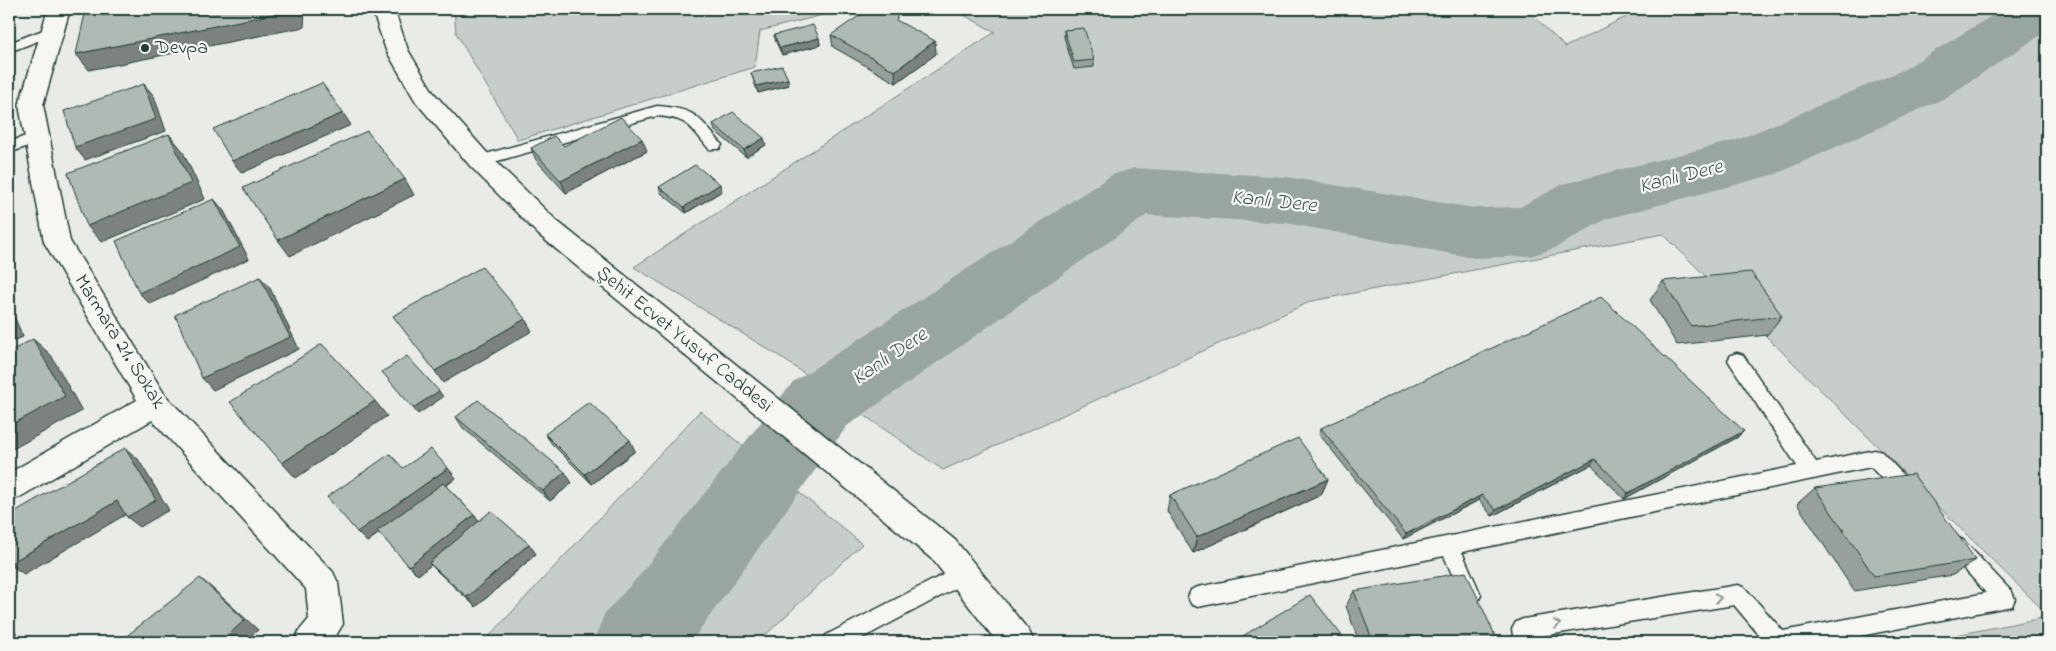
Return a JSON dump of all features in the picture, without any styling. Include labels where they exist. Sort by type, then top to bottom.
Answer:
[{"type":"street","name":"Şehit Ecvet Yusuf Caddesi","points":[[384,10],[397,50],[424,97],[480,161],[548,228],[954,562],[1017,642]]},
{"type":"street","name":"Marmara 21. Sokak","points":[[55,20],[20,108],[37,137],[57,242],[155,404],[322,583],[319,633]]},
{"type":"street","points":[[9,488],[155,404]]},
{"type":"lane","points":[[9,48],[55,20]]},
{"type":"lane","points":[[480,161],[657,111],[682,112],[696,123],[714,145]]},
{"type":"lane","points":[[9,148],[37,137]]},
{"type":"lane","points":[[1737,360],[1811,471]]},
{"type":"lane","points":[[1198,597],[1875,458],[1921,508]]},
{"type":"lane","points":[[1525,642],[1522,629],[1738,595],[1779,642],[2005,599],[1940,529]]},
{"type":"lane","points":[[1449,545],[1480,616]]},
{"type":"lane","points":[[834,642],[954,562]]},
{"type":"shaded area","points":[[454,9],[846,9],[760,31],[755,67],[518,140],[456,33]]},
{"type":"shaded area","points":[[953,9],[1526,9],[1565,47],[1642,9],[2047,9],[2047,614],[1663,234],[1312,301],[943,470],[779,356],[634,267],[995,32]]},
{"type":"shaded area","points":[[700,411],[862,544],[758,642],[484,642]]},
{"type":"shaded area","points":[[2047,617],[2047,642],[1921,642]]},
{"type":"building","points":[[86,9],[294,9],[294,10],[76,54]]},
{"type":"building","points":[[869,9],[886,9],[898,15],[896,20],[935,41],[895,71],[831,35]]},
{"type":"building","points":[[813,25],[819,38],[780,48],[774,35]]},
{"type":"building","points":[[1084,28],[1094,60],[1074,62],[1064,30]]},
{"type":"building","points":[[782,66],[788,79],[756,86],[751,73]]},
{"type":"building","points":[[322,83],[343,113],[232,161],[213,129]]},
{"type":"building","points":[[144,84],[156,119],[75,147],[64,111]]},
{"type":"building","points":[[733,112],[764,138],[744,150],[713,124]]},
{"type":"building","points":[[621,117],[642,139],[561,181],[531,148],[554,136],[564,146]]},
{"type":"building","points":[[367,131],[405,179],[278,240],[243,188]]},
{"type":"building","points":[[169,134],[191,183],[87,226],[68,173]]},
{"type":"building","points":[[695,165],[720,184],[684,207],[659,187]]},
{"type":"building","points":[[214,199],[240,247],[139,293],[116,241]]},
{"type":"building","points":[[482,267],[525,319],[435,371],[393,316]]},
{"type":"building","points":[[1751,272],[1782,316],[1691,326],[1663,281]]},
{"type":"building","points":[[260,277],[290,337],[202,378],[175,315]]},
{"type":"building","points":[[1601,297],[1744,431],[1628,493],[1595,459],[1496,510],[1482,495],[1406,534],[1321,428]]},
{"type":"building","points":[[33,339],[65,396],[9,426],[9,352]]},
{"type":"building","points":[[322,344],[375,401],[282,463],[230,402]]},
{"type":"building","points":[[407,356],[439,391],[413,408],[382,372]]},
{"type":"building","points":[[478,400],[565,472],[543,491],[456,417]]},
{"type":"building","points":[[589,402],[630,440],[585,474],[545,434]]},
{"type":"building","points":[[1298,438],[1328,479],[1197,537],[1170,495]]},
{"type":"building","points":[[125,448],[156,500],[127,517],[117,501],[9,564],[9,515]]},
{"type":"building","points":[[431,449],[448,468],[357,532],[327,497],[390,454],[403,468]]},
{"type":"building","points":[[1913,474],[1976,560],[1874,576],[1815,488]]},
{"type":"building","points":[[443,483],[474,515],[409,566],[377,531]]},
{"type":"building","points":[[491,511],[529,544],[467,597],[429,563]]},
{"type":"building","points":[[1466,572],[1498,642],[1373,642],[1354,591]]},
{"type":"building","points":[[200,578],[245,620],[220,642],[119,642]]},
{"type":"building","points":[[1310,595],[1347,642],[1233,642]]},
{"type":"waterway","name":"Kanlı Dere","points":[[636,642],[668,605],[820,404],[1135,191],[1286,200],[1474,233],[1531,231],[1586,201],[1754,158],[1924,84],[2042,9]]},
{"type":"place","name":"Devpa","points":[[145,48]]}]
